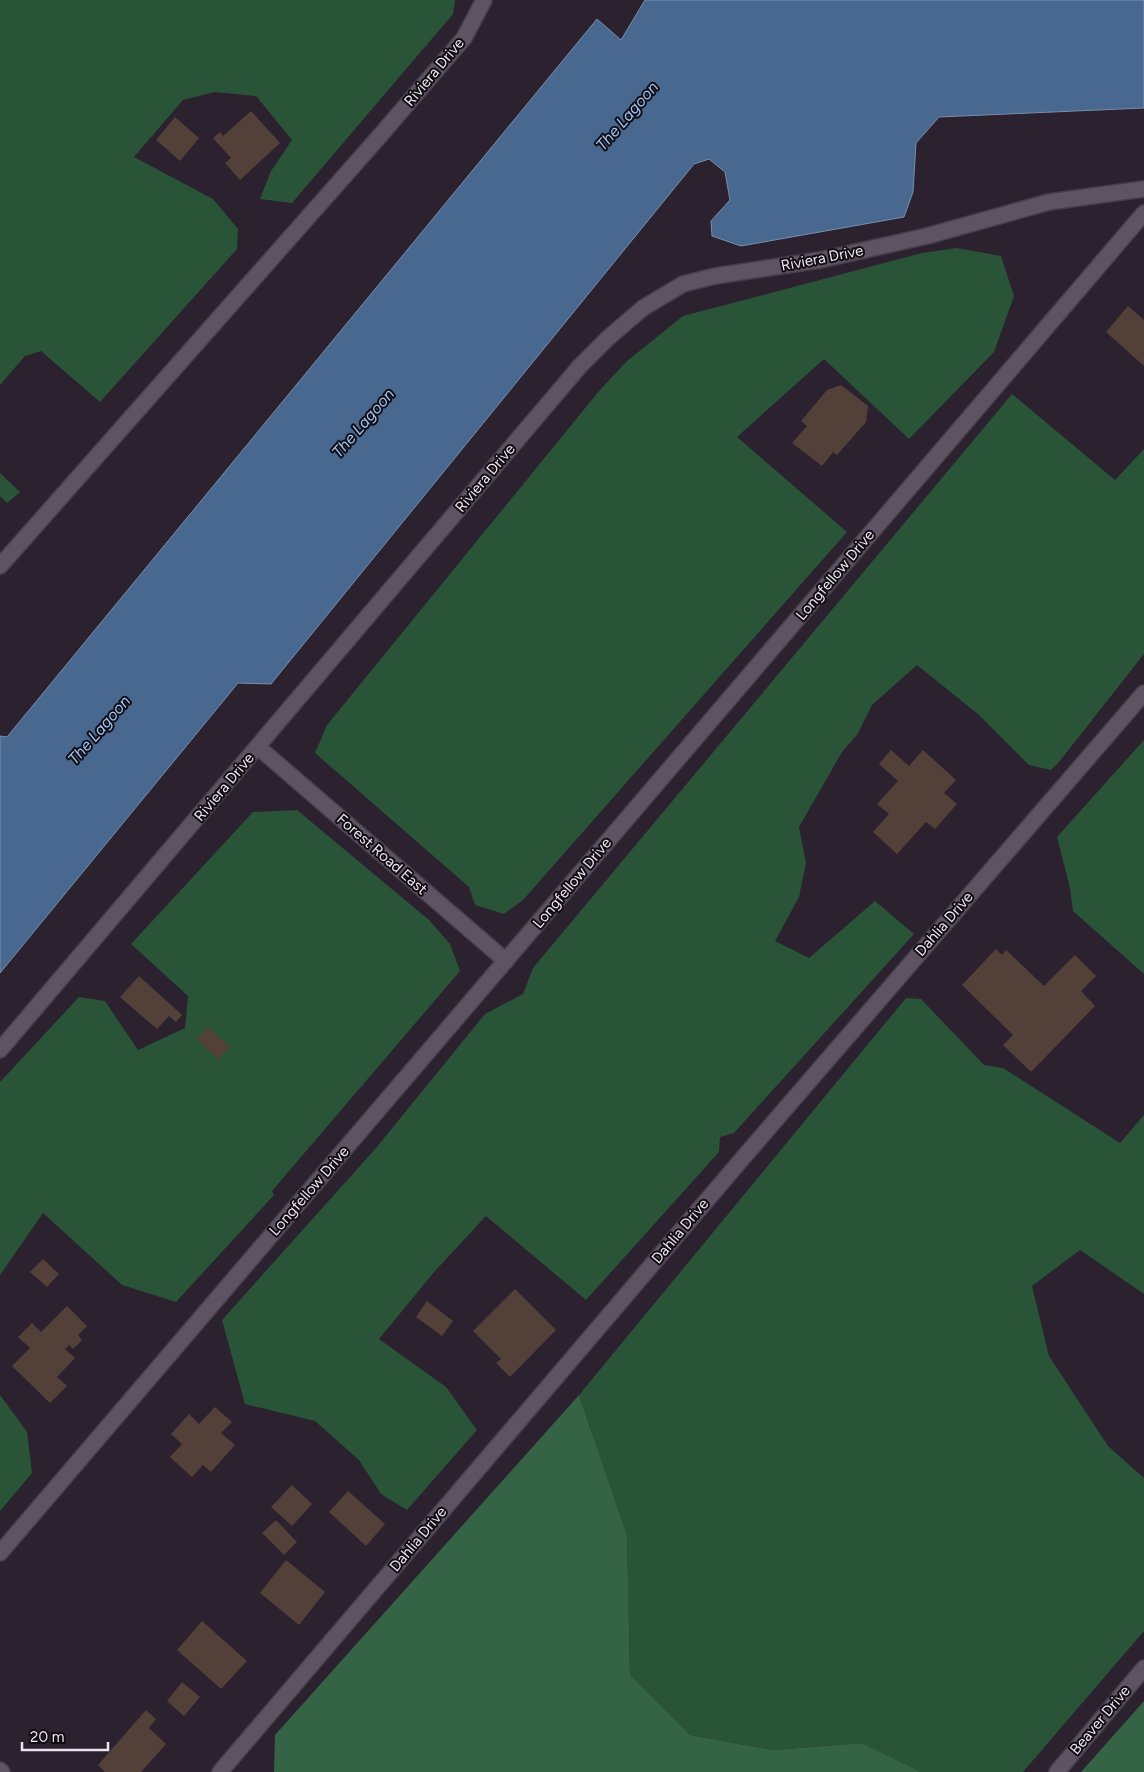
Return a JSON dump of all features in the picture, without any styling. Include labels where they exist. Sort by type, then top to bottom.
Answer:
[{"type":"street","name":"Riviera Drive","points":[[0,566],[5,548],[372,145],[464,38],[484,0]]},
{"type":"street","name":"Riviera Drive","points":[[0,1050],[580,366],[608,338],[643,308],[683,284],[714,276],[820,260],[859,252],[927,236],[1049,202],[1144,189]]},
{"type":"street","name":"Longfellow Drive","points":[[0,1553],[1144,213]]},
{"type":"street","name":"Dahlia Drive","points":[[220,1772],[742,1159],[1144,693]]},
{"type":"street","name":"Forest Road East","points":[[258,747],[506,961]]},
{"type":"street","name":"Beaver Drive","points":[[1057,1772],[1144,1668]]},
{"type":"green space","points":[[0,0],[455,0],[453,14],[292,203],[260,199],[271,171],[292,140],[256,96],[215,92],[183,100],[134,157],[213,199],[238,229],[237,249],[100,402],[41,351],[25,356],[0,385]]},
{"type":"green space","points":[[957,248],[1001,256],[1014,296],[994,352],[909,439],[824,359],[737,437],[847,532],[523,900],[504,914],[475,905],[469,887],[315,753],[327,725],[599,391],[627,361],[683,316],[922,253]]},
{"type":"green space","points":[[1012,394],[1115,480],[1144,449],[1144,654],[1051,770],[1029,765],[979,715],[917,665],[872,705],[857,735],[842,752],[799,827],[806,863],[799,897],[775,941],[809,958],[875,901],[914,934],[734,1133],[720,1137],[719,1152],[586,1300],[486,1216],[435,1271],[379,1339],[446,1387],[477,1430],[407,1510],[381,1494],[359,1460],[315,1421],[245,1404],[222,1320],[376,1148],[485,1014],[523,994],[533,968]]},
{"type":"green space","points":[[0,473],[20,492],[7,503],[0,496]]},
{"type":"green space","points":[[1144,740],[1144,974],[1073,911],[1070,888],[1057,837]]},
{"type":"green space","points":[[297,810],[429,920],[450,944],[460,971],[272,1191],[274,1195],[176,1302],[122,1285],[43,1213],[0,1275],[0,1082],[79,997],[105,1001],[138,1050],[185,1028],[188,996],[131,944],[253,812]]},
{"type":"green space","points":[[906,998],[921,999],[984,1065],[1003,1068],[1120,1143],[1144,1115],[1144,1294],[1080,1250],[1032,1286],[1049,1356],[1108,1446],[1144,1478],[1144,1631],[1023,1772],[921,1772],[862,1743],[772,1750],[690,1735],[630,1675],[627,1535],[579,1395]]},
{"type":"green space","points":[[0,1395],[27,1432],[32,1473],[0,1511]]},
{"type":"green space","points":[[579,1395],[627,1535],[630,1675],[690,1735],[772,1750],[862,1743],[921,1772],[274,1772],[275,1735]]},
{"type":"green space","points":[[1144,1701],[1144,1772],[1081,1772]]},
{"type":"water","name":"The Lagoon","points":[[645,0],[1144,0],[1144,108],[939,117],[916,143],[913,192],[904,217],[741,246],[712,236],[711,221],[730,200],[725,172],[709,159],[694,164],[271,684],[238,683],[0,973],[0,736],[7,737],[597,19],[621,40]]},
{"type":"building","points":[[251,111],[280,143],[240,180],[225,163],[231,158],[213,138],[220,132],[223,136]]},
{"type":"building","points":[[175,117],[199,138],[180,161],[156,140]]},
{"type":"building","points":[[1128,306],[1144,320],[1144,366],[1106,332]]},
{"type":"building","points":[[841,385],[868,406],[866,422],[837,455],[833,452],[822,466],[792,443],[807,426],[801,421],[827,390]]},
{"type":"building","points":[[891,750],[909,766],[923,750],[956,780],[944,793],[957,804],[935,829],[926,822],[897,854],[873,832],[889,814],[877,804],[898,781],[879,764]]},
{"type":"building","points":[[996,949],[1002,955],[1006,950],[1044,986],[1075,955],[1096,976],[1081,991],[1095,1006],[1031,1072],[1003,1045],[1013,1035],[962,985]]},
{"type":"building","points":[[139,976],[182,1015],[176,1022],[169,1016],[157,1029],[120,997]]},
{"type":"building","points":[[208,1027],[230,1047],[218,1059],[197,1039]]},
{"type":"building","points":[[43,1259],[59,1274],[47,1287],[30,1272]]},
{"type":"building","points":[[515,1289],[556,1330],[510,1377],[496,1363],[501,1359],[473,1331]]},
{"type":"building","points":[[427,1301],[453,1321],[442,1336],[416,1317]]},
{"type":"building","points":[[67,1306],[87,1326],[78,1335],[82,1340],[73,1349],[69,1345],[65,1349],[75,1358],[57,1377],[67,1386],[50,1403],[12,1366],[30,1348],[18,1337],[32,1323],[41,1332]]},
{"type":"building","points":[[215,1407],[232,1422],[221,1433],[235,1445],[211,1472],[203,1465],[192,1477],[170,1457],[182,1444],[171,1434],[189,1414],[199,1424]]},
{"type":"building","points":[[292,1485],[312,1504],[292,1526],[271,1507]]},
{"type":"building","points":[[348,1491],[385,1524],[366,1546],[329,1512]]},
{"type":"building","points":[[276,1520],[297,1542],[284,1555],[262,1533]]},
{"type":"building","points":[[286,1560],[325,1592],[299,1625],[260,1593]]},
{"type":"building","points":[[202,1621],[247,1661],[221,1689],[177,1650]]},
{"type":"building","points":[[182,1682],[200,1697],[184,1716],[167,1701]]},
{"type":"building","points":[[146,1710],[156,1719],[149,1728],[166,1744],[141,1772],[105,1772],[98,1765]]}]
